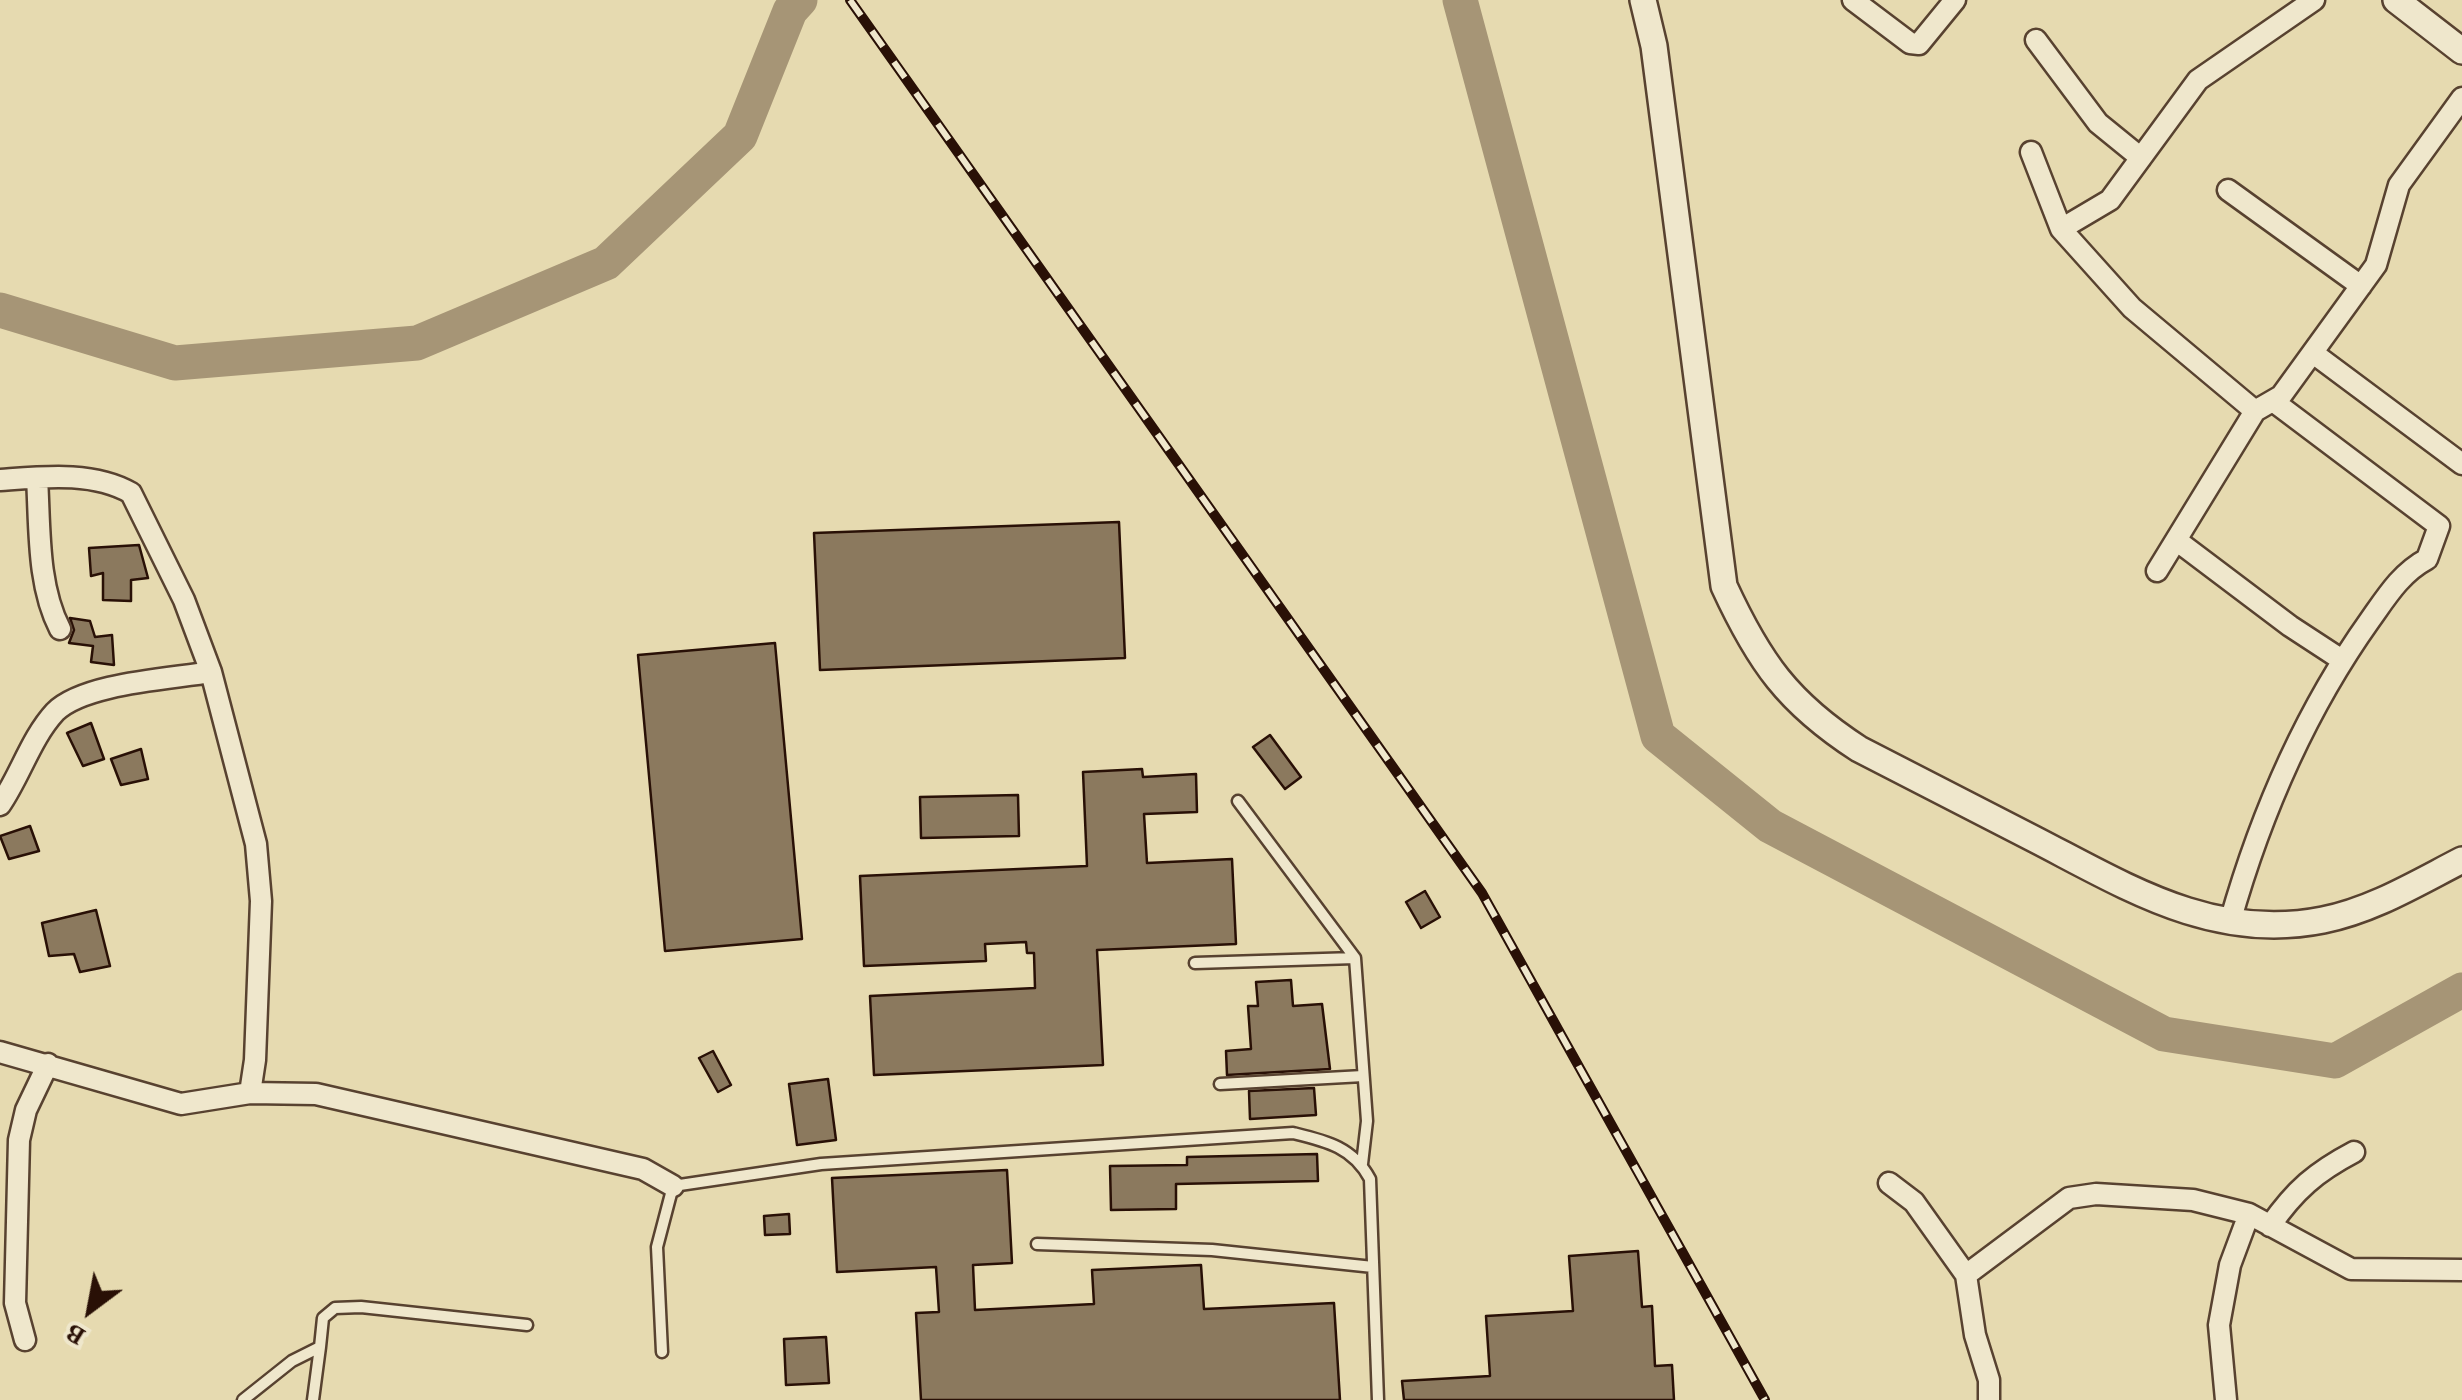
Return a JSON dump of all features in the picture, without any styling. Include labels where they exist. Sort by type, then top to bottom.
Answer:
[{"type":"street","points":[[1643,0],[1654,46],[1724,586],[1757,652],[1782,686],[1822,724],[1859,749],[2138,894],[2198,916],[2270,926],[2322,920],[2372,906],[2462,860]]},
{"type":"street","points":[[1852,0],[1910,43],[1919,44],[1955,0]]},
{"type":"street","points":[[2061,228],[2110,200],[2198,80],[2314,0]]},
{"type":"street","points":[[2396,0],[2462,50]]},
{"type":"street","points":[[2036,40],[2098,122],[2141,158]]},
{"type":"street","points":[[2157,570],[2264,406],[2281,396],[2376,265],[2399,185],[2462,98]]},
{"type":"street","points":[[2031,152],[2061,228],[2132,308],[2264,406],[2439,526],[2427,559],[2408,569],[2342,660],[2271,804],[2230,922]]},
{"type":"street","points":[[2228,190],[2361,286]]},
{"type":"street","points":[[2313,353],[2462,464]]},
{"type":"street","points":[[37,478],[42,561],[51,611],[60,629]]},
{"type":"street","points":[[0,480],[105,482],[130,494],[184,600],[211,672],[256,844],[259,882],[255,1060],[250,1093]]},
{"type":"street","points":[[2176,540],[2342,660]]},
{"type":"street","points":[[0,805],[55,712],[66,704],[97,692],[211,672]]},
{"type":"street","points":[[0,1052],[181,1104],[250,1093],[316,1094],[644,1168],[673,1186]]},
{"type":"street","points":[[25,1340],[15,1303],[19,1140],[26,1110],[48,1064]]},
{"type":"street","points":[[2270,1226],[2288,1200],[2319,1171],[2354,1152]]},
{"type":"street","points":[[1889,1182],[1914,1202],[1966,1275],[1975,1334],[1989,1380],[1989,1400]]},
{"type":"street","points":[[1966,1275],[2069,1198],[2096,1194],[2193,1200],[2249,1214],[2351,1269],[2462,1270]]},
{"type":"street","points":[[2226,1400],[2219,1325],[2230,1265],[2249,1214]]},
{"type":"lane","points":[[1238,802],[1354,958],[1366,1121],[1362,1164]]},
{"type":"lane","points":[[1194,963],[1354,958]]},
{"type":"lane","points":[[1220,1084],[1363,1076]]},
{"type":"lane","points":[[662,1352],[657,1246],[673,1186],[821,1164],[1293,1132],[1336,1143],[1362,1164],[1370,1179],[1378,1400]]},
{"type":"lane","points":[[1037,1244],[1212,1250],[1373,1267]]},
{"type":"lane","points":[[312,1400],[324,1318],[335,1308],[361,1307],[526,1324]]},
{"type":"lane","points":[[243,1400],[292,1361],[320,1348]]},
{"type":"building","points":[[1119,522],[1125,658],[820,670],[814,533]]},
{"type":"building","points":[[139,545],[148,578],[131,580],[131,601],[103,600],[103,573],[91,576],[89,548]]},
{"type":"building","points":[[70,618],[90,621],[95,637],[112,635],[114,665],[91,662],[93,646],[69,643],[74,630]]},
{"type":"building","points":[[775,643],[802,939],[665,951],[638,655]]},
{"type":"building","points":[[91,723],[104,759],[83,766],[67,733]]},
{"type":"building","points":[[1270,735],[1301,777],[1285,789],[1253,747]]},
{"type":"building","points":[[141,749],[148,779],[121,785],[111,759]]},
{"type":"building","points":[[1142,769],[1143,777],[1196,774],[1197,812],[1144,814],[1147,863],[1232,859],[1236,944],[1097,950],[1103,1065],[874,1075],[870,996],[1035,988],[1034,953],[1027,953],[1026,942],[985,944],[986,961],[864,966],[860,876],[1087,866],[1083,772]]},
{"type":"building","points":[[1018,795],[1019,836],[921,838],[920,797]]},
{"type":"building","points":[[30,826],[39,851],[9,859],[0,836]]},
{"type":"building","points":[[1425,891],[1440,917],[1421,928],[1406,902]]},
{"type":"building","points":[[96,910],[110,966],[80,972],[74,954],[49,956],[42,923]]},
{"type":"building","points":[[1291,980],[1293,1006],[1322,1004],[1330,1069],[1227,1075],[1226,1051],[1251,1049],[1248,1006],[1258,1006],[1256,982]]},
{"type":"building","points":[[713,1051],[731,1085],[718,1092],[699,1058]]},
{"type":"building","points":[[828,1079],[836,1140],[797,1145],[789,1084]]},
{"type":"building","points":[[1314,1088],[1316,1115],[1250,1119],[1249,1091]]},
{"type":"building","points":[[1317,1154],[1318,1181],[1176,1184],[1176,1209],[1111,1210],[1110,1166],[1187,1165],[1187,1157]]},
{"type":"building","points":[[1007,1170],[1012,1263],[973,1265],[975,1310],[1094,1304],[1092,1270],[1201,1265],[1204,1309],[1334,1303],[1340,1400],[921,1400],[916,1313],[939,1312],[936,1267],[837,1272],[832,1178]]},
{"type":"building","points":[[789,1214],[790,1234],[765,1235],[764,1216]]},
{"type":"building","points":[[1638,1251],[1642,1307],[1652,1306],[1655,1366],[1672,1365],[1674,1400],[1404,1400],[1402,1381],[1490,1376],[1486,1316],[1573,1311],[1569,1256]]},
{"type":"building","points":[[826,1337],[829,1383],[786,1385],[784,1339]]},
{"type":"waterway","points":[[0,310],[175,363],[417,343],[606,263],[740,136],[790,11],[800,0]]},
{"type":"waterway","points":[[1460,0],[1658,736],[1770,826],[2164,1034],[2335,1061],[2462,990]]},
{"type":"railway","points":[[850,0],[1482,893],[1765,1400]]}]
